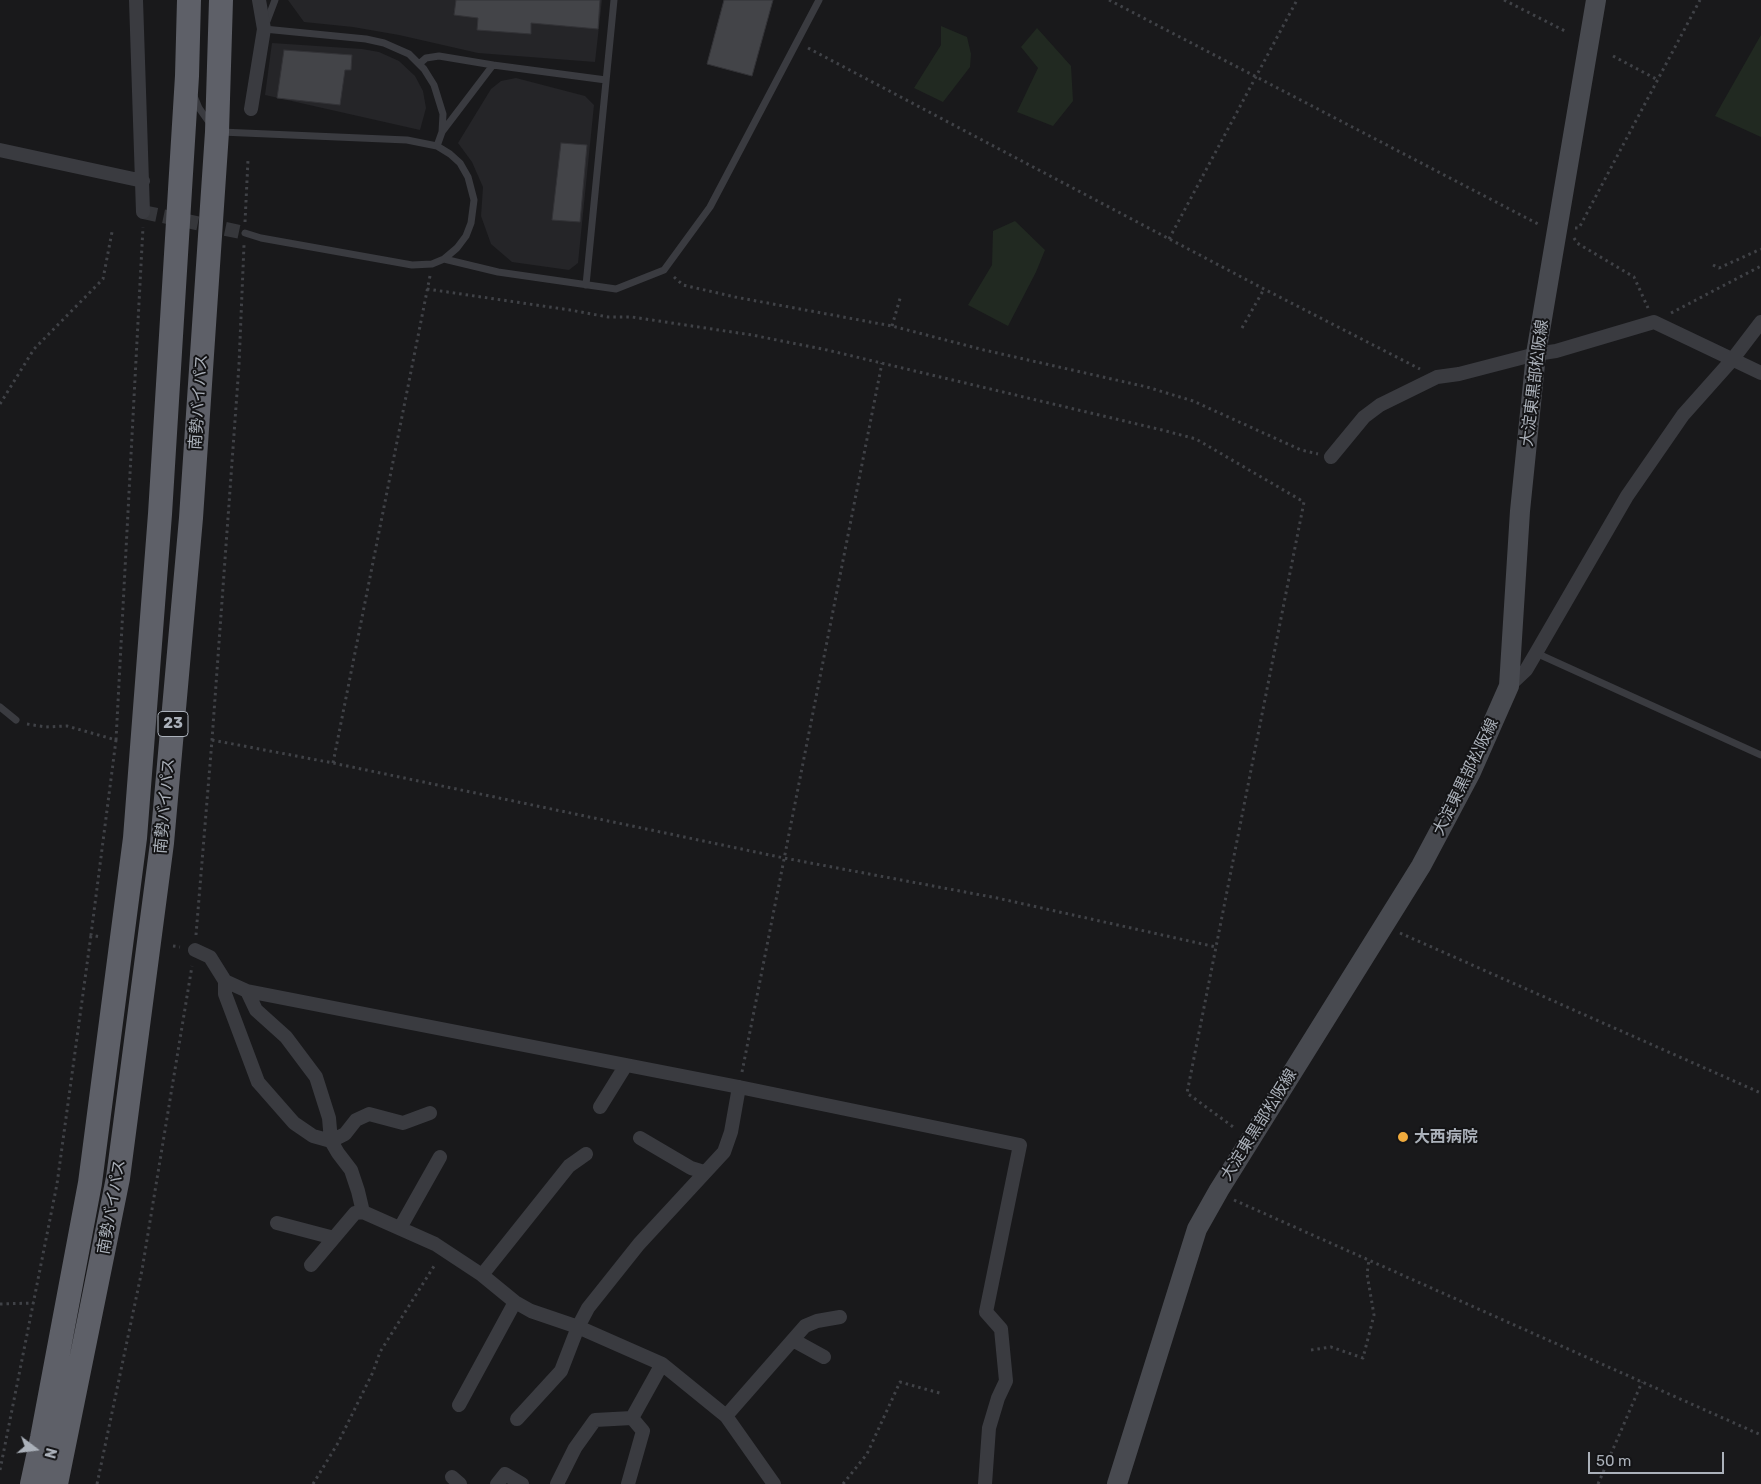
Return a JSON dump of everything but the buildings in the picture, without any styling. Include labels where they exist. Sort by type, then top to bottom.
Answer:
[{"type":"highway","name":"南勢バイパス","points":[[32,1484],[90,1182],[135,838],[160,514],[188,76],[189,0]]},
{"type":"highway","name":"南勢バイパス","points":[[56,1484],[118,1178],[162,843],[191,518],[217,132],[221,0]]},
{"type":"main road","name":"大淀東黒部松阪線","points":[[1117,1484],[1197,1229],[1219,1190],[1421,866],[1471,772],[1509,686],[1520,511],[1536,354],[1562,230],[1596,0]]},
{"type":"street","points":[[136,0],[143,212]]},
{"type":"street","points":[[251,109],[264,29],[259,0]]},
{"type":"street","points":[[0,150],[143,181]]},
{"type":"street","points":[[1331,457],[1364,418],[1380,404],[1437,377],[1459,374],[1536,354],[1556,351],[1654,322],[1761,373]]},
{"type":"street","points":[[1509,686],[1526,670],[1627,496],[1683,415],[1732,360],[1761,322]]},
{"type":"street","points":[[195,950],[210,957],[225,981],[225,994],[258,1082],[294,1123],[313,1136],[331,1141],[345,1134],[356,1120],[369,1114],[403,1123],[430,1113]]},
{"type":"street","points":[[225,981],[247,991],[739,1087],[1020,1145],[986,1312],[1001,1329],[1006,1381],[998,1398],[989,1428],[985,1484]]},
{"type":"street","points":[[247,991],[256,1010],[286,1037],[316,1077],[329,1118],[331,1141],[351,1170],[363,1212]]},
{"type":"street","points":[[600,1107],[626,1065]]},
{"type":"street","points":[[517,1419],[561,1371],[578,1327],[588,1308],[639,1244],[724,1152],[731,1132],[739,1087]]},
{"type":"street","points":[[640,1138],[691,1168],[704,1172]]},
{"type":"street","points":[[482,1275],[569,1166],[586,1154]]},
{"type":"street","points":[[400,1228],[440,1158]]},
{"type":"street","points":[[311,1265],[355,1213],[363,1212],[400,1228],[444,1250],[482,1275],[515,1302],[531,1311],[578,1327],[662,1364],[726,1416],[774,1484]]},
{"type":"street","points":[[277,1223],[334,1238]]},
{"type":"street","points":[[459,1405],[515,1302]]},
{"type":"street","points":[[726,1416],[805,1326],[817,1320],[840,1317]]},
{"type":"street","points":[[793,1340],[824,1357]]},
{"type":"street","points":[[632,1418],[662,1364]]},
{"type":"street","points":[[557,1484],[575,1448],[595,1420],[632,1418]]},
{"type":"street","points":[[628,1484],[643,1431],[632,1418]]},
{"type":"street","points":[[497,1484],[505,1474],[522,1484]]},
{"type":"lane","points":[[275,0],[264,29],[359,38],[384,43],[409,54],[434,85],[440,102],[443,114],[442,132],[437,146]]},
{"type":"lane","points":[[586,285],[614,0]]},
{"type":"lane","points":[[444,259],[498,272],[616,289],[664,270],[710,207],[819,0]]},
{"type":"lane","points":[[418,64],[426,58],[439,56],[606,80]]},
{"type":"lane","points":[[442,132],[493,65]]},
{"type":"lane","points":[[188,76],[199,108],[217,132],[407,140],[437,146],[460,163],[468,178],[474,200],[471,223],[466,236],[457,248],[444,259],[432,264],[412,265],[261,238],[245,233]]},
{"type":"lane","points":[[1536,653],[1761,755]]},
{"type":"lane","points":[[0,707],[16,720]]},
{"type":"path","points":[[1109,0],[1540,225],[1562,230],[1579,228],[1700,0]]},
{"type":"path","points":[[1169,239],[1297,0]]},
{"type":"path","points":[[1504,0],[1567,32]]},
{"type":"path","points":[[796,41],[1264,289],[1437,377]]},
{"type":"path","points":[[1613,56],[1658,80]]},
{"type":"path","points":[[97,1484],[142,1270],[195,950],[239,365],[248,160]]},
{"type":"path","points":[[0,1470],[57,1184],[116,740],[143,212]]},
{"type":"path","points":[[1562,230],[1577,243],[1634,277],[1654,322],[1761,266]]},
{"type":"path","points":[[0,404],[34,349],[103,279],[112,232]]},
{"type":"path","points":[[1713,265],[1719,268],[1761,249]]},
{"type":"path","points":[[333,763],[432,264]]},
{"type":"path","points":[[664,270],[683,285],[736,297],[892,326],[984,350],[1147,387],[1193,401],[1301,450],[1331,457]]},
{"type":"path","points":[[427,289],[608,317],[632,317],[752,335],[882,363],[1196,439],[1304,502],[1187,1093],[1250,1140]]},
{"type":"path","points":[[1242,328],[1264,289]]},
{"type":"path","points":[[892,326],[901,295]]},
{"type":"path","points":[[739,1087],[882,363]]},
{"type":"path","points":[[16,720],[32,726],[67,726],[116,740]]},
{"type":"path","points":[[212,740],[333,763],[784,858],[997,898],[1216,947]]},
{"type":"path","points":[[1384,926],[1761,1093]]},
{"type":"path","points":[[91,935],[104,937]]},
{"type":"path","points":[[1219,1190],[1230,1198],[1761,1435]]},
{"type":"path","points":[[313,1484],[338,1443],[373,1372],[380,1352],[444,1250]]},
{"type":"path","points":[[1311,1350],[1331,1347],[1363,1358],[1374,1315],[1367,1274],[1369,1260]]},
{"type":"path","points":[[0,1304],[34,1303]]},
{"type":"path","points":[[843,1484],[867,1454],[900,1382],[943,1394]]},
{"type":"path","points":[[1598,1484],[1642,1382]]},
{"type":"shaded area","points":[[288,0],[602,0],[595,62],[478,53],[399,35],[353,27],[304,22]]},
{"type":"shaded area","points":[[941,26],[967,37],[971,54],[970,67],[943,102],[914,88],[941,45]]},
{"type":"shaded area","points":[[1037,28],[1071,66],[1073,101],[1053,126],[1017,112],[1038,68],[1021,47]]},
{"type":"shaded area","points":[[1761,35],[1761,137],[1715,116]]},
{"type":"shaded area","points":[[272,43],[362,49],[379,52],[399,61],[415,76],[423,91],[426,108],[420,130],[265,95]]},
{"type":"shaded area","points":[[516,78],[585,96],[594,105],[578,263],[569,270],[512,262],[491,244],[481,216],[483,187],[472,162],[458,143],[491,89],[501,81]]},
{"type":"shaded area","points":[[1015,221],[1045,250],[1036,272],[1008,326],[968,305],[992,265],[993,231]]},
{"type":"tunnel","points":[[143,212],[245,233]]},
{"type":"place","name":"大西病院","points":[[1403,1137]]}]
